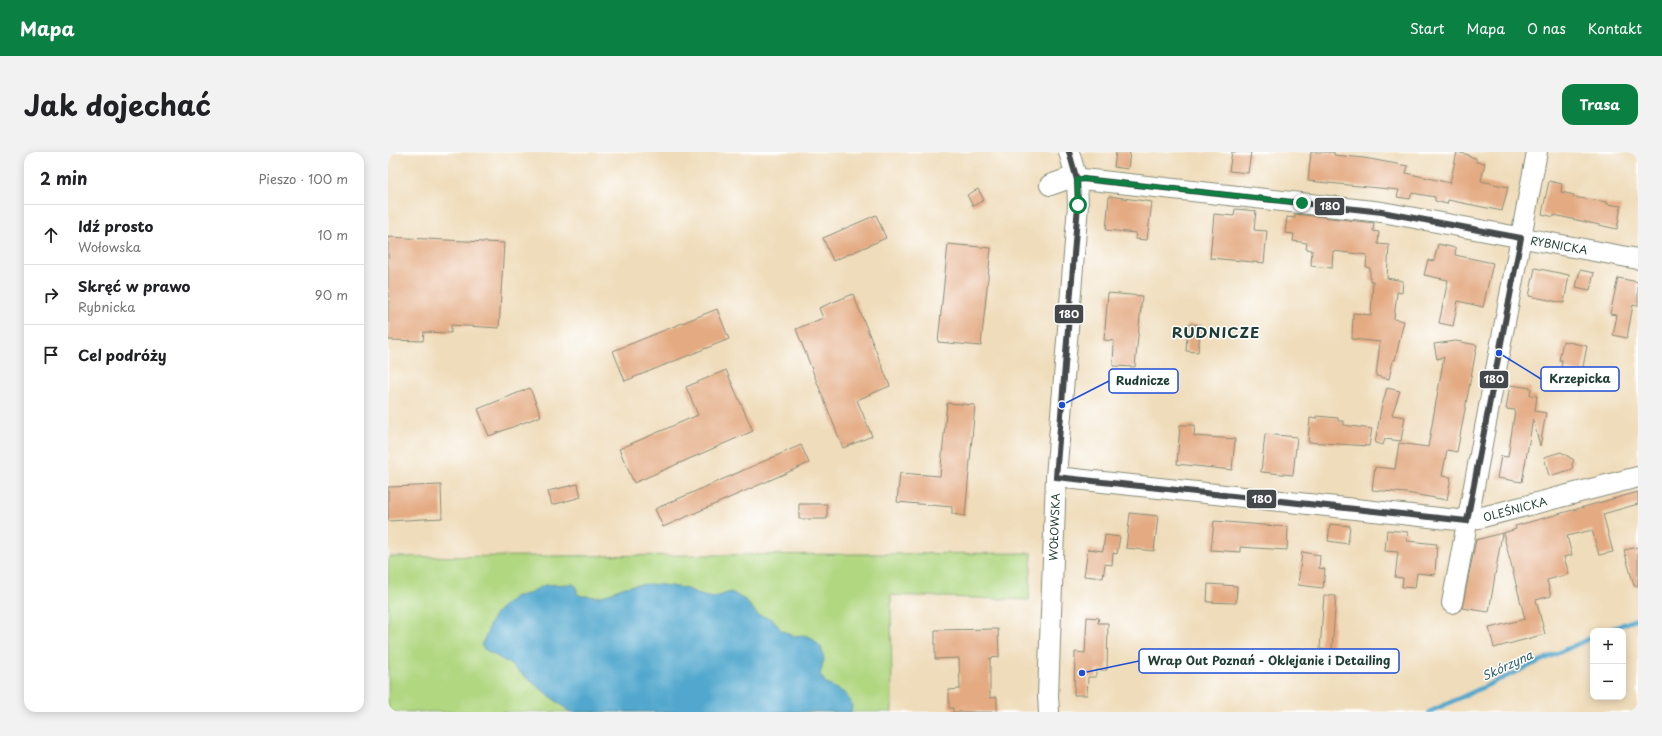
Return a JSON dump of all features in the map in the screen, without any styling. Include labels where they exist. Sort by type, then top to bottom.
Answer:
[{"type":"street","name":"WOŁOWSKA","points":[[1048,712],[1056,477],[1078,205],[1076,178],[1069,152]]},
{"type":"street","points":[[1452,603],[1537,152]]},
{"type":"street","points":[[1050,185],[1076,178]]},
{"type":"street","name":"RYBNICKA","points":[[1076,178],[1382,212],[1638,259]]},
{"type":"street","name":"OLEŚNICKA","points":[[1056,477],[1467,521],[1638,477]]},
{"type":"green space","points":[[1032,553],[1029,600],[891,595],[892,712],[388,712],[388,557]]},
{"type":"water","points":[[573,584],[577,587],[577,593],[580,595],[597,597],[625,587],[643,584],[678,587],[709,597],[731,592],[745,600],[758,615],[773,619],[781,630],[793,636],[804,635],[812,638],[821,647],[824,659],[820,675],[826,683],[846,694],[852,705],[851,712],[570,712],[508,663],[484,649],[481,645],[493,618],[499,610],[514,597],[527,594],[545,585]]},
{"type":"building","points":[[1116,152],[1130,152],[1128,169],[1114,167]]},
{"type":"building","points":[[1232,152],[1251,152],[1248,173],[1229,171]]},
{"type":"building","points":[[1311,152],[1334,152],[1334,155],[1364,158],[1408,166],[1406,173],[1450,183],[1457,152],[1476,158],[1476,162],[1485,163],[1481,181],[1508,187],[1502,211],[1448,200],[1447,204],[1435,201],[1435,197],[1412,193],[1410,199],[1397,197],[1399,190],[1308,181]]},
{"type":"building","points":[[1549,181],[1562,184],[1561,192],[1574,195],[1573,197],[1607,202],[1607,204],[1621,206],[1617,229],[1554,215],[1554,217],[1542,214]]},
{"type":"building","points":[[978,189],[984,200],[973,206],[967,195]]},
{"type":"building","points":[[1109,196],[1152,202],[1147,240],[1135,239],[1136,233],[1106,230]]},
{"type":"building","points":[[1235,209],[1256,211],[1254,230],[1267,231],[1264,263],[1210,258],[1214,214],[1234,216]]},
{"type":"building","points":[[1295,214],[1374,223],[1373,231],[1379,232],[1378,244],[1389,245],[1387,278],[1403,281],[1402,293],[1397,292],[1394,319],[1404,321],[1389,379],[1376,376],[1380,342],[1352,339],[1353,313],[1371,315],[1373,281],[1370,281],[1370,268],[1366,267],[1367,255],[1333,251],[1332,268],[1311,266],[1312,250],[1306,249],[1307,243],[1293,241],[1294,234],[1285,233],[1287,217],[1295,218]]},
{"type":"building","points":[[876,215],[886,238],[833,261],[823,238]]},
{"type":"building","points":[[388,237],[504,243],[499,328],[451,325],[451,333],[424,332],[423,341],[388,340]]},
{"type":"building","points":[[948,244],[991,248],[981,346],[938,342]]},
{"type":"building","points":[[1438,244],[1456,248],[1455,255],[1493,263],[1483,307],[1458,301],[1453,326],[1439,323],[1448,280],[1424,275],[1428,260],[1434,261]]},
{"type":"building","points":[[1535,268],[1569,275],[1564,303],[1529,296]]},
{"type":"building","points":[[1580,270],[1594,273],[1590,290],[1576,287]]},
{"type":"building","points":[[1618,278],[1638,282],[1638,306],[1633,305],[1627,338],[1613,335],[1617,315],[1610,314]]},
{"type":"building","points":[[1108,293],[1142,296],[1135,367],[1113,366],[1114,341],[1104,340]]},
{"type":"building","points":[[853,294],[890,386],[857,400],[872,436],[843,448],[796,329],[823,318],[819,308]]},
{"type":"building","points":[[717,309],[729,339],[625,381],[613,351]]},
{"type":"building","points":[[1188,324],[1201,325],[1198,352],[1186,351]]},
{"type":"building","points":[[1456,341],[1477,345],[1457,452],[1447,450],[1442,476],[1451,477],[1447,500],[1406,493],[1372,490],[1375,467],[1395,469],[1399,443],[1428,447],[1444,357],[1437,359],[1434,344]]},
{"type":"building","points":[[1563,341],[1587,346],[1582,372],[1561,368],[1562,360],[1559,360]]},
{"type":"building","points":[[726,370],[753,431],[634,483],[619,449],[698,415],[686,387]]},
{"type":"building","points":[[1510,385],[1531,388],[1530,395],[1537,396],[1535,411],[1546,413],[1540,446],[1533,419],[1522,482],[1497,478],[1501,456],[1508,457],[1515,410],[1506,409]]},
{"type":"building","points":[[530,388],[541,416],[489,436],[478,409]]},
{"type":"building","points":[[1387,388],[1400,391],[1392,415],[1405,417],[1401,441],[1385,439],[1383,445],[1375,443],[1381,409]]},
{"type":"building","points":[[947,403],[975,405],[965,516],[952,514],[952,507],[897,502],[900,473],[940,476]]},
{"type":"building","points":[[1316,416],[1338,418],[1338,421],[1344,421],[1344,425],[1372,429],[1369,446],[1308,442],[1310,418],[1316,419]]},
{"type":"building","points":[[1180,425],[1195,425],[1194,436],[1235,439],[1232,470],[1177,464]]},
{"type":"building","points":[[1265,434],[1297,437],[1293,475],[1261,472]]},
{"type":"building","points":[[801,445],[809,463],[663,527],[655,509]]},
{"type":"building","points":[[1561,452],[1574,460],[1572,464],[1573,469],[1549,476],[1544,457]]},
{"type":"building","points":[[578,484],[581,497],[552,505],[548,491]]},
{"type":"building","points":[[441,485],[442,518],[388,521],[388,487]]},
{"type":"building","points":[[1638,492],[1638,504],[1603,514],[1613,552],[1599,555],[1592,530],[1567,536],[1572,555],[1564,557],[1569,574],[1547,580],[1551,596],[1536,600],[1545,634],[1494,648],[1489,628],[1525,619],[1503,533],[1516,529],[1515,526]]},
{"type":"building","points":[[799,504],[827,504],[827,519],[799,519]]},
{"type":"building","points":[[1130,513],[1158,516],[1154,551],[1126,548]]},
{"type":"building","points":[[1214,521],[1288,527],[1287,550],[1240,547],[1240,552],[1211,550]]},
{"type":"building","points":[[1330,524],[1350,526],[1348,544],[1328,541]]},
{"type":"building","points":[[1387,530],[1408,532],[1407,541],[1437,544],[1435,575],[1417,573],[1415,588],[1402,587],[1403,578],[1395,577],[1398,552],[1385,551]]},
{"type":"building","points":[[1502,533],[1489,612],[1462,608],[1476,540]]},
{"type":"building","points":[[1105,535],[1120,537],[1117,554],[1113,553],[1112,565],[1105,564],[1103,578],[1084,576],[1088,549],[1103,551]]},
{"type":"building","points":[[1638,547],[1638,586],[1634,586],[1624,550]]},
{"type":"building","points":[[1302,552],[1320,555],[1319,568],[1325,569],[1323,588],[1298,585]]},
{"type":"building","points":[[1208,584],[1237,586],[1236,603],[1207,602]]},
{"type":"building","points":[[1324,595],[1336,596],[1332,650],[1320,649]]},
{"type":"building","points":[[1087,617],[1099,618],[1098,623],[1108,623],[1107,670],[1096,670],[1096,677],[1088,677],[1087,695],[1074,695],[1075,652],[1085,653]]},
{"type":"building","points":[[998,629],[999,657],[990,658],[990,698],[997,697],[997,712],[953,712],[953,708],[949,708],[949,690],[960,689],[959,658],[935,659],[935,630]]},
{"type":"waterway","name":"Skórzyna","points":[[1614,628],[1638,618]]},
{"type":"waterway","name":"Skórzyna","points":[[1429,712],[1590,638]]},
{"type":"transit line","name":"180","points":[[1056,477],[1078,205],[1077,180],[1069,152]]},
{"type":"transit line","name":"180","points":[[1077,180],[1083,179],[1382,212],[1521,238]]},
{"type":"transit line","name":"180","points":[[1467,521],[1521,238]]},
{"type":"transit line","name":"180","points":[[1056,477],[1467,521]]},
{"type":"place","name":"Krzepicka","points":[[1499,353]]},
{"type":"place","name":"Rudnicze","points":[[1062,405]]},
{"type":"place","name":"Wrap Out Poznań - Oklejanie i Detailing","points":[[1082,673]]},
{"type":"district","name":"RUDNICZE","points":[[1216,331]]},
{"type":"route","points":[[1078,205],[1077,180],[1083,179],[1302,203]]}]
